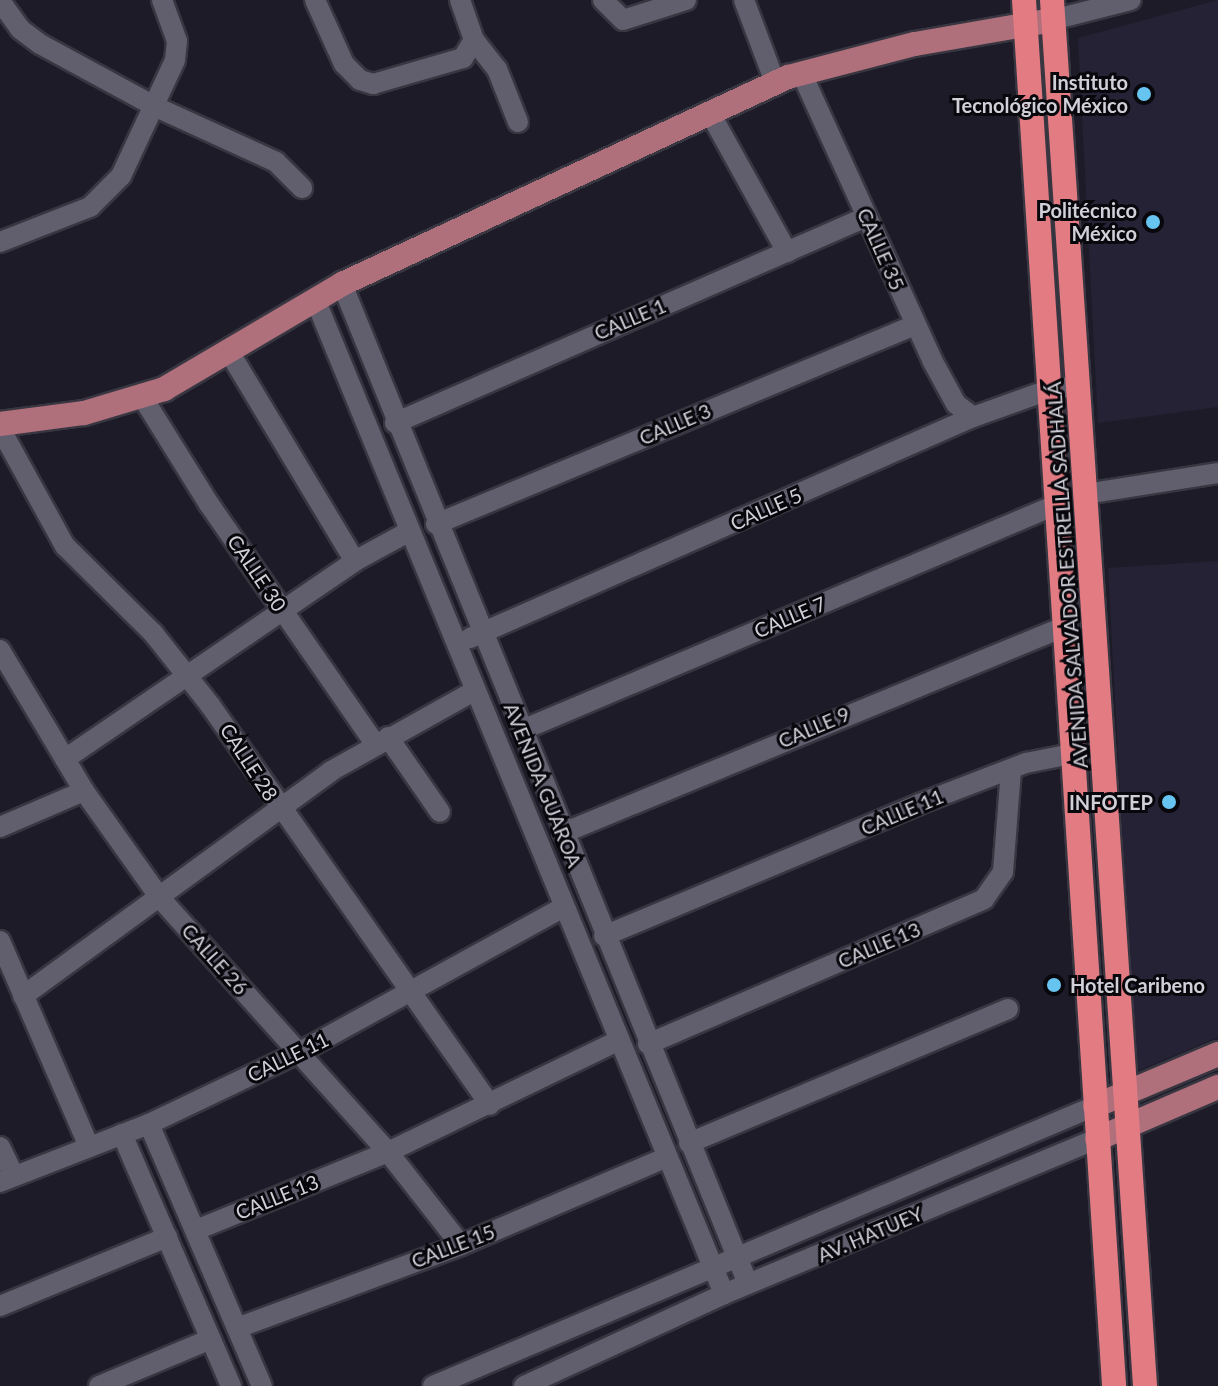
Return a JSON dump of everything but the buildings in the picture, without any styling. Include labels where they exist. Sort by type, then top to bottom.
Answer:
[{"type":"highway","name":"AVENIDA SALVADOR ESTRELLA SADHALÁ","points":[[1024,0],[1114,1386]]},
{"type":"highway","name":"AVENIDA SALVADOR ESTRELLA SADHALÁ","points":[[1052,10],[1143,1386]]},
{"type":"main road","points":[[0,426],[84,413],[143,398],[342,284],[775,82],[801,72],[885,51],[1025,25],[1052,10]]},
{"type":"main road","points":[[1095,1106],[1218,1054]]},
{"type":"main road","name":"AV. HATUEY","points":[[1097,1139],[1218,1087]]},
{"type":"street","points":[[0,242],[99,202],[135,153],[156,107],[177,41],[162,0]]},
{"type":"street","points":[[315,0],[344,64],[360,80],[393,81],[454,64],[472,46]]},
{"type":"street","points":[[460,0],[472,46],[497,69],[518,122]]},
{"type":"street","points":[[603,0],[623,20],[686,0]]},
{"type":"street","points":[[744,0],[775,82]]},
{"type":"street","points":[[1052,10],[1131,0]]},
{"type":"street","points":[[0,1],[20,29],[40,44],[156,107],[276,162],[302,188]]},
{"type":"street","name":"CALLE 35","points":[[801,72],[915,325],[952,398],[973,417]]},
{"type":"street","points":[[710,113],[787,252]]},
{"type":"street","name":"CALLE 1","points":[[395,423],[866,217]]},
{"type":"street","name":"AVENIDA GUAROA","points":[[342,284],[436,524],[748,1284]]},
{"type":"street","name":"AVENIDA GUAROA","points":[[315,299],[408,532],[724,1294]]},
{"type":"street","name":"CALLE 3","points":[[436,524],[915,325]]},
{"type":"street","points":[[228,350],[355,561]]},
{"type":"street","name":"CALLE 5","points":[[455,644],[973,417],[1051,389],[1079,386]]},
{"type":"street","name":"CALLE 30","points":[[143,398],[282,610],[440,812]]},
{"type":"street","name":"CALLE 28","points":[[0,426],[65,546],[153,633],[188,676],[490,1105]]},
{"type":"street","points":[[1085,494],[1218,473]]},
{"type":"street","name":"CALLE 7","points":[[522,730],[1058,504]]},
{"type":"street","points":[[65,759],[355,561],[408,532]]},
{"type":"street","name":"CALLE 9","points":[[563,833],[1066,626]]},
{"type":"street","name":"CALLE 26","points":[[0,650],[84,791],[160,898],[388,1152],[461,1245]]},
{"type":"street","points":[[23,996],[160,898],[278,807],[382,741],[474,691]]},
{"type":"street","name":"CALLE 11","points":[[604,936],[1011,770],[1071,754]]},
{"type":"street","name":"CALLE 13","points":[[648,1044],[984,899],[1003,872],[1011,770]]},
{"type":"street","points":[[0,827],[84,791]]},
{"type":"street","name":"CALLE 11","points":[[7,1179],[149,1124],[300,1052],[412,994],[564,907]]},
{"type":"street","points":[[0,941],[89,1147]]},
{"type":"street","points":[[689,1143],[1008,1009]]},
{"type":"street","name":"CALLE 13","points":[[196,1230],[388,1152],[618,1041]]},
{"type":"street","name":"AV. HATUEY","points":[[433,1386],[1095,1106]]},
{"type":"street","points":[[149,1124],[262,1386]]},
{"type":"street","points":[[122,1134],[231,1386]]},
{"type":"street","name":"AV. HATUEY","points":[[524,1386],[724,1294],[1097,1139]]},
{"type":"street","points":[[0,1147],[7,1179]]},
{"type":"street","name":"CALLE 15","points":[[237,1328],[461,1245],[667,1157]]},
{"type":"street","points":[[0,1306],[167,1237]]},
{"type":"street","points":[[99,1386],[211,1339]]},
{"type":"shaded area","name":"Politécnico México","points":[[1218,0],[1218,407],[1098,423],[1078,38]]},
{"type":"shaded area","name":"INFOTEP","points":[[1218,561],[1218,1037],[1135,1072],[1108,568]]},
{"type":"place","name":"Instituto Tecnológico México","points":[[1144,94]]},
{"type":"place","name":"Politécnico México","points":[[1153,222]]},
{"type":"place","name":"INFOTEP","points":[[1169,802]]},
{"type":"place","name":"Hotel Caribeno","points":[[1054,985]]}]
